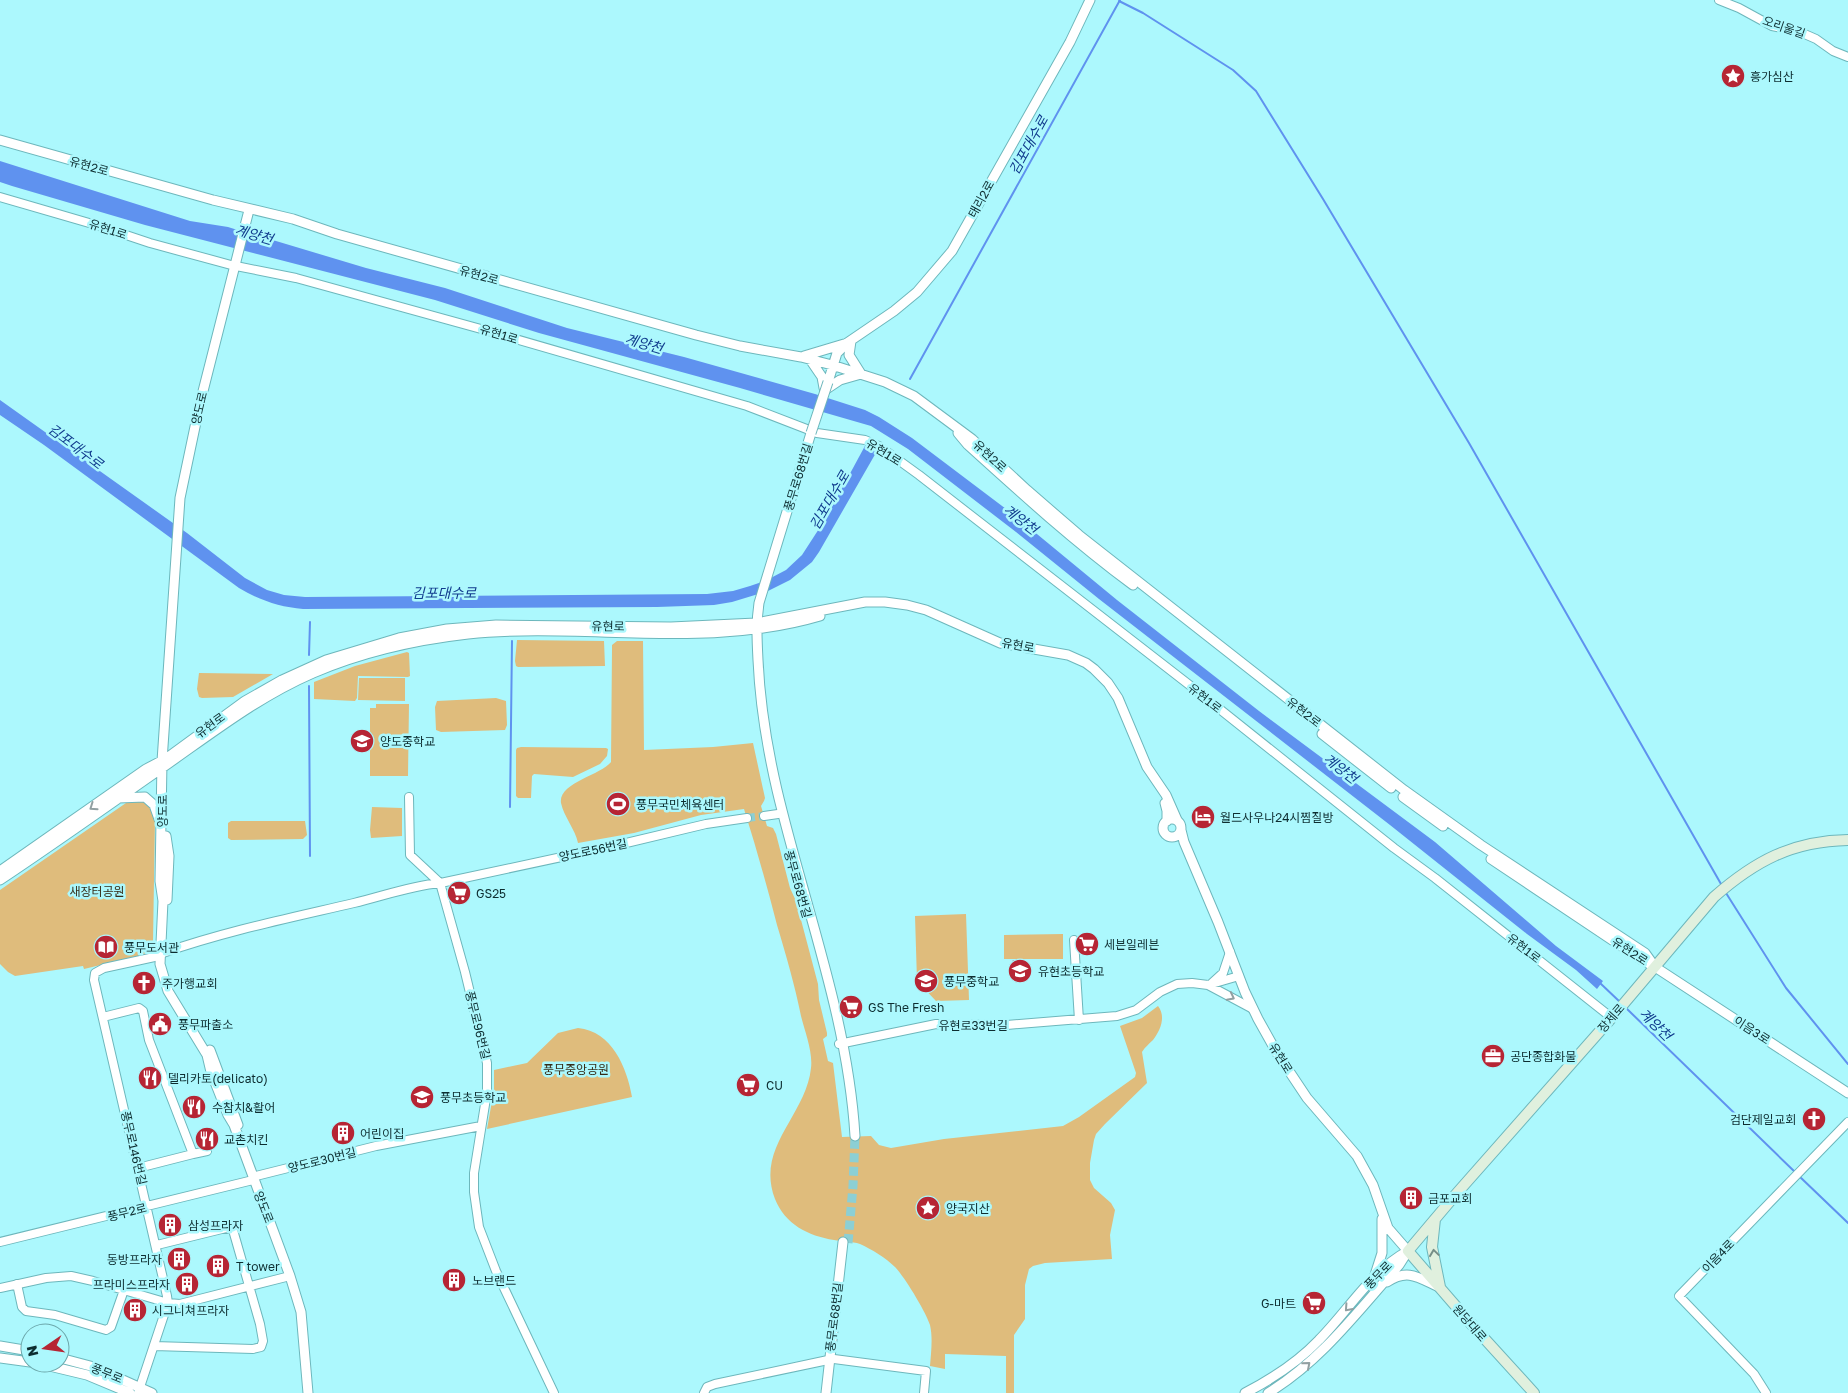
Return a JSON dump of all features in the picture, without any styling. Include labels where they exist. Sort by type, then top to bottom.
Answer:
[{"type":"main road","name":"장제로","points":[[1408,1251],[1714,897],[1732,881],[1771,856],[1791,848],[1812,843],[1848,840]]},
{"type":"main road","points":[[1435,1219],[1432,1247],[1440,1288]]},
{"type":"main road","name":"원당대로","points":[[1408,1251],[1472,1326],[1534,1393]]},
{"type":"street","name":"태리2로","points":[[832,365],[837,352],[917,292],[952,251],[1070,42],[1090,0]]},
{"type":"street","name":"오리울길","points":[[1719,0],[1739,8],[1772,26],[1800,32],[1816,39],[1833,51],[1848,57]]},
{"type":"street","name":"유현2로","points":[[0,140],[252,212],[293,219],[337,234],[696,335],[740,346],[805,357],[885,382],[914,396],[972,439],[1079,535],[1404,790],[1473,840],[1644,953],[1655,966]]},
{"type":"street","name":"유현1로","points":[[0,197],[150,243],[296,278],[472,326],[740,404],[810,431],[865,440],[919,476],[1394,848],[1613,1016]]},
{"type":"street","name":"양도로","points":[[252,212],[203,403],[183,499],[180,523],[164,763],[160,881],[163,901],[161,954],[162,974],[168,991],[207,1055],[211,1072],[228,1115],[234,1125],[290,1276],[303,1322],[310,1393]]},
{"type":"street","points":[[849,342],[849,355],[862,374],[827,384],[805,357],[849,342]]},
{"type":"street","name":"풍무로68번길","points":[[832,365],[759,603],[753,647],[755,695],[764,750],[778,814],[841,1044]]},
{"type":"street","name":"유현로","points":[[756,627],[859,603],[885,602],[926,610],[1008,645],[1057,652],[1078,659],[1102,676],[1114,690],[1147,768],[1166,795],[1177,820]]},
{"type":"street","name":"유현로","points":[[0,880],[118,798],[245,700],[282,680],[326,660],[392,640],[447,630],[496,625],[756,627],[864,606],[883,605],[906,608],[925,614],[950,623],[1003,648],[1075,661],[1100,678],[1114,697],[1144,768],[1162,797],[1167,812],[1167,821]]},
{"type":"street","name":"풍무로68번길","points":[[756,627],[762,716],[770,758],[790,844],[829,982],[841,1044],[853,1136]]},
{"type":"street","name":"양도로","points":[[161,954],[166,932],[169,856],[166,837],[164,763]]},
{"type":"street","name":"유현로","points":[[0,871],[146,770],[164,763]]},
{"type":"street","points":[[118,798],[141,796],[148,798],[156,810],[162,830]]},
{"type":"street","points":[[409,797],[410,855],[440,883]]},
{"type":"street","points":[[764,816],[778,814]]},
{"type":"street","name":"양도로56번길","points":[[161,954],[239,929],[418,886],[622,844],[706,824],[747,818]]},
{"type":"street","points":[[1172,837],[1178,836],[1181,830],[1181,825],[1177,820],[1172,819],[1167,821],[1163,829],[1166,835],[1185,846]]},
{"type":"street","name":"유현로","points":[[1181,830],[1185,846],[1253,1009],[1277,1053],[1307,1098],[1357,1156],[1373,1185],[1388,1228],[1408,1251]]},
{"type":"street","name":"풍무로96번길","points":[[440,883],[487,1058],[488,1083],[474,1183],[479,1227],[496,1271],[554,1393]]},
{"type":"street","points":[[1074,940],[1079,1020]]},
{"type":"street","points":[[1208,985],[1223,973],[1230,952]]},
{"type":"street","name":"풍무로146번길","points":[[139,1390],[168,1303],[157,1245],[94,980],[96,971],[161,954]]},
{"type":"street","name":"이음3로","points":[[1655,966],[1848,1093]]},
{"type":"street","name":"유현로33번길","points":[[1208,985],[1239,976]]},
{"type":"street","name":"유현로33번길","points":[[841,1044],[936,1024],[1007,1025],[1106,1018],[1131,1012],[1144,1005],[1160,992],[1177,984],[1208,985],[1253,1009]]},
{"type":"street","points":[[103,1016],[139,1008],[143,1011],[149,1040],[193,1154]]},
{"type":"street","name":"이음4로","points":[[1766,1393],[1754,1374],[1679,1296],[1848,1122]]},
{"type":"street","name":"양도로30번길","points":[[254,1178],[376,1146],[481,1126]]},
{"type":"street","points":[[138,1168],[207,1151]]},
{"type":"street","name":"양도로","points":[[254,1178],[293,1275],[304,1312],[310,1393]]},
{"type":"street","name":"풍무2로","points":[[0,1242],[254,1178]]},
{"type":"street","points":[[1375,1284],[1383,1248],[1381,1211]]},
{"type":"street","points":[[154,1346],[259,1348],[262,1345],[262,1334],[250,1287],[236,1235],[231,1228],[157,1245]]},
{"type":"street","name":"풍무로68번길","points":[[827,1393],[845,1242]]},
{"type":"street","name":"풍무로","points":[[1268,1393],[1288,1380],[1315,1358],[1392,1260],[1408,1251]]},
{"type":"street","points":[[1375,1284],[1398,1275],[1407,1274],[1440,1288]]},
{"type":"street","points":[[0,1288],[64,1276],[93,1281],[168,1303],[184,1303],[290,1276]]},
{"type":"street","points":[[17,1284],[22,1307],[26,1311],[56,1315],[106,1330],[111,1327],[124,1290]]},
{"type":"street","name":"풍무로","points":[[1245,1393],[1270,1380],[1299,1359],[1375,1284]]},
{"type":"street","points":[[0,1346],[20,1349]]},
{"type":"street","points":[[0,1358],[20,1361]]},
{"type":"street","points":[[704,1393],[705,1389],[711,1385],[831,1360],[926,1371],[924,1393]]},
{"type":"street","name":"풍무로","points":[[70,1361],[94,1367],[139,1390],[152,1393]]},
{"type":"street","name":"풍무로","points":[[70,1371],[87,1375],[130,1393]]},
{"type":"green space","points":[[517,640],[604,641],[605,666],[518,667],[515,661]]},
{"type":"green space","points":[[617,641],[643,641],[644,750],[753,743],[765,798],[761,806],[767,826],[773,828],[776,834],[818,984],[819,1000],[827,1033],[827,1036],[823,1039],[828,1061],[833,1063],[842,1137],[871,1136],[879,1145],[891,1148],[944,1139],[1063,1126],[1079,1117],[1135,1077],[1136,1073],[1120,1026],[1142,1018],[1158,1006],[1162,1014],[1160,1027],[1153,1040],[1142,1052],[1147,1083],[1105,1124],[1096,1134],[1094,1140],[1090,1163],[1090,1180],[1094,1188],[1111,1203],[1115,1210],[1110,1235],[1112,1259],[1045,1263],[1029,1269],[1025,1285],[1025,1319],[1014,1335],[1014,1393],[1006,1393],[1006,1356],[945,1354],[945,1369],[930,1366],[932,1340],[930,1325],[914,1294],[895,1267],[878,1254],[860,1244],[837,1241],[807,1232],[791,1222],[779,1208],[771,1180],[771,1163],[776,1147],[807,1085],[811,1068],[811,1055],[790,970],[744,809],[701,815],[634,833],[578,843],[562,808],[562,796],[573,785],[606,767],[611,762],[612,645]]},
{"type":"green space","points":[[409,653],[410,676],[358,676],[357,698],[355,701],[314,699],[314,682],[355,666]]},
{"type":"green space","points":[[199,673],[273,674],[233,697],[202,698],[199,697],[197,689]]},
{"type":"green space","points":[[359,678],[405,678],[405,701],[358,700]]},
{"type":"green space","points":[[496,698],[506,701],[507,725],[505,730],[441,732],[436,730],[435,707],[437,701]]},
{"type":"green space","points":[[376,704],[409,704],[408,776],[370,776],[370,708],[376,708]]},
{"type":"green space","points":[[521,747],[608,749],[607,756],[600,764],[573,777],[534,774],[532,776],[531,798],[518,798],[516,796],[516,750]]},
{"type":"green space","name":"새장터공원","points":[[143,800],[150,805],[155,819],[153,942],[150,951],[142,955],[84,969],[83,966],[15,976],[8,972],[0,964],[0,890],[129,801]]},
{"type":"green space","points":[[372,807],[402,808],[402,836],[371,838]]},
{"type":"green space","points":[[231,821],[305,821],[307,835],[303,839],[231,840],[228,838],[228,823]]},
{"type":"green space","points":[[966,914],[969,1000],[936,1001],[917,981],[915,916]]},
{"type":"green space","points":[[1063,934],[1063,959],[1004,959],[1004,935]]},
{"type":"green space","name":"풍무중앙공원","points":[[578,1028],[600,1036],[609,1044],[622,1063],[632,1097],[487,1129],[494,1090],[494,1070],[527,1063],[558,1033]]},
{"type":"water","points":[[0,161],[190,221],[228,227],[247,233],[256,232],[258,228],[266,231],[266,238],[366,268],[445,288],[567,328],[684,357],[815,394],[865,410],[879,417],[912,438],[1014,515],[1117,600],[1259,711],[1435,842],[1556,946],[1603,981],[1597,989],[1576,970],[1527,934],[1016,532],[908,449],[871,426],[539,333],[435,300],[145,225],[12,186],[0,182]]},
{"type":"water","points":[[0,400],[187,533],[245,578],[267,590],[284,595],[305,597],[707,594],[733,591],[765,581],[786,570],[802,555],[826,518],[866,444],[875,447],[877,451],[812,562],[790,580],[768,591],[732,602],[714,605],[657,607],[303,609],[286,607],[270,602],[239,588],[0,415]]},
{"type":"waterway","name":"김포대수로","points":[[910,379],[1120,0]]},
{"type":"waterway","points":[[1119,1],[1143,13],[1233,70],[1256,91],[1469,443],[1721,884]]},
{"type":"waterway","points":[[309,655],[310,622]]},
{"type":"waterway","points":[[510,807],[512,641]]},
{"type":"waterway","points":[[309,686],[310,856]]},
{"type":"waterway","points":[[1726,893],[1786,988],[1848,1064]]},
{"type":"waterway","name":"계양천","points":[[1600,983],[1620,1002]]},
{"type":"waterway","name":"계양천","points":[[1625,1007],[1796,1173]]},
{"type":"waterway","name":"계양천","points":[[1799,1176],[1848,1223]]},
{"type":"tunnel","points":[[747,818],[764,816]]},
{"type":"tunnel","points":[[848,1243],[855,1136]]},
{"type":"place","name":"흥가심산","points":[[1733,76]]},
{"type":"place","name":"양도중학교","points":[[362,741]]},
{"type":"place","name":"풍무국민체육센터","points":[[618,804]]},
{"type":"place","name":"월드사우나24시찜질방","points":[[1203,817]]},
{"type":"place","name":"GS25","points":[[459,893]]},
{"type":"place","name":"세븐일레븐","points":[[1087,944]]},
{"type":"place","name":"풍무도서관","points":[[106,947]]},
{"type":"place","name":"유현초등학교","points":[[1020,971]]},
{"type":"place","name":"풍무중학교","points":[[926,981]]},
{"type":"place","name":"주가행교회","points":[[144,983]]},
{"type":"place","name":"GS The Fresh","points":[[851,1007]]},
{"type":"place","name":"풍무파출소","points":[[160,1024]]},
{"type":"place","name":"공단종합화물","points":[[1493,1056]]},
{"type":"place","name":"델리카토(delicato)","points":[[150,1078]]},
{"type":"place","name":"CU","points":[[748,1085]]},
{"type":"place","name":"풍무초등학교","points":[[422,1097]]},
{"type":"place","name":"수참치&활어","points":[[194,1107]]},
{"type":"place","name":"검단제일교회","points":[[1814,1119]]},
{"type":"place","name":"어린이집","points":[[343,1133]]},
{"type":"place","name":"교촌치킨","points":[[207,1139]]},
{"type":"place","name":"금포교회","points":[[1411,1198]]},
{"type":"place","name":"양국지산","points":[[928,1208]]},
{"type":"place","name":"삼성프라자","points":[[170,1225]]},
{"type":"place","name":"동방프라자","points":[[179,1259]]},
{"type":"place","name":"T tower","points":[[218,1266]]},
{"type":"place","name":"노브랜드","points":[[454,1280]]},
{"type":"place","name":"프라미스프라자","points":[[187,1284]]},
{"type":"place","name":"G-마트","points":[[1314,1303]]},
{"type":"place","name":"시그니쳐프라자","points":[[135,1310]]}]
